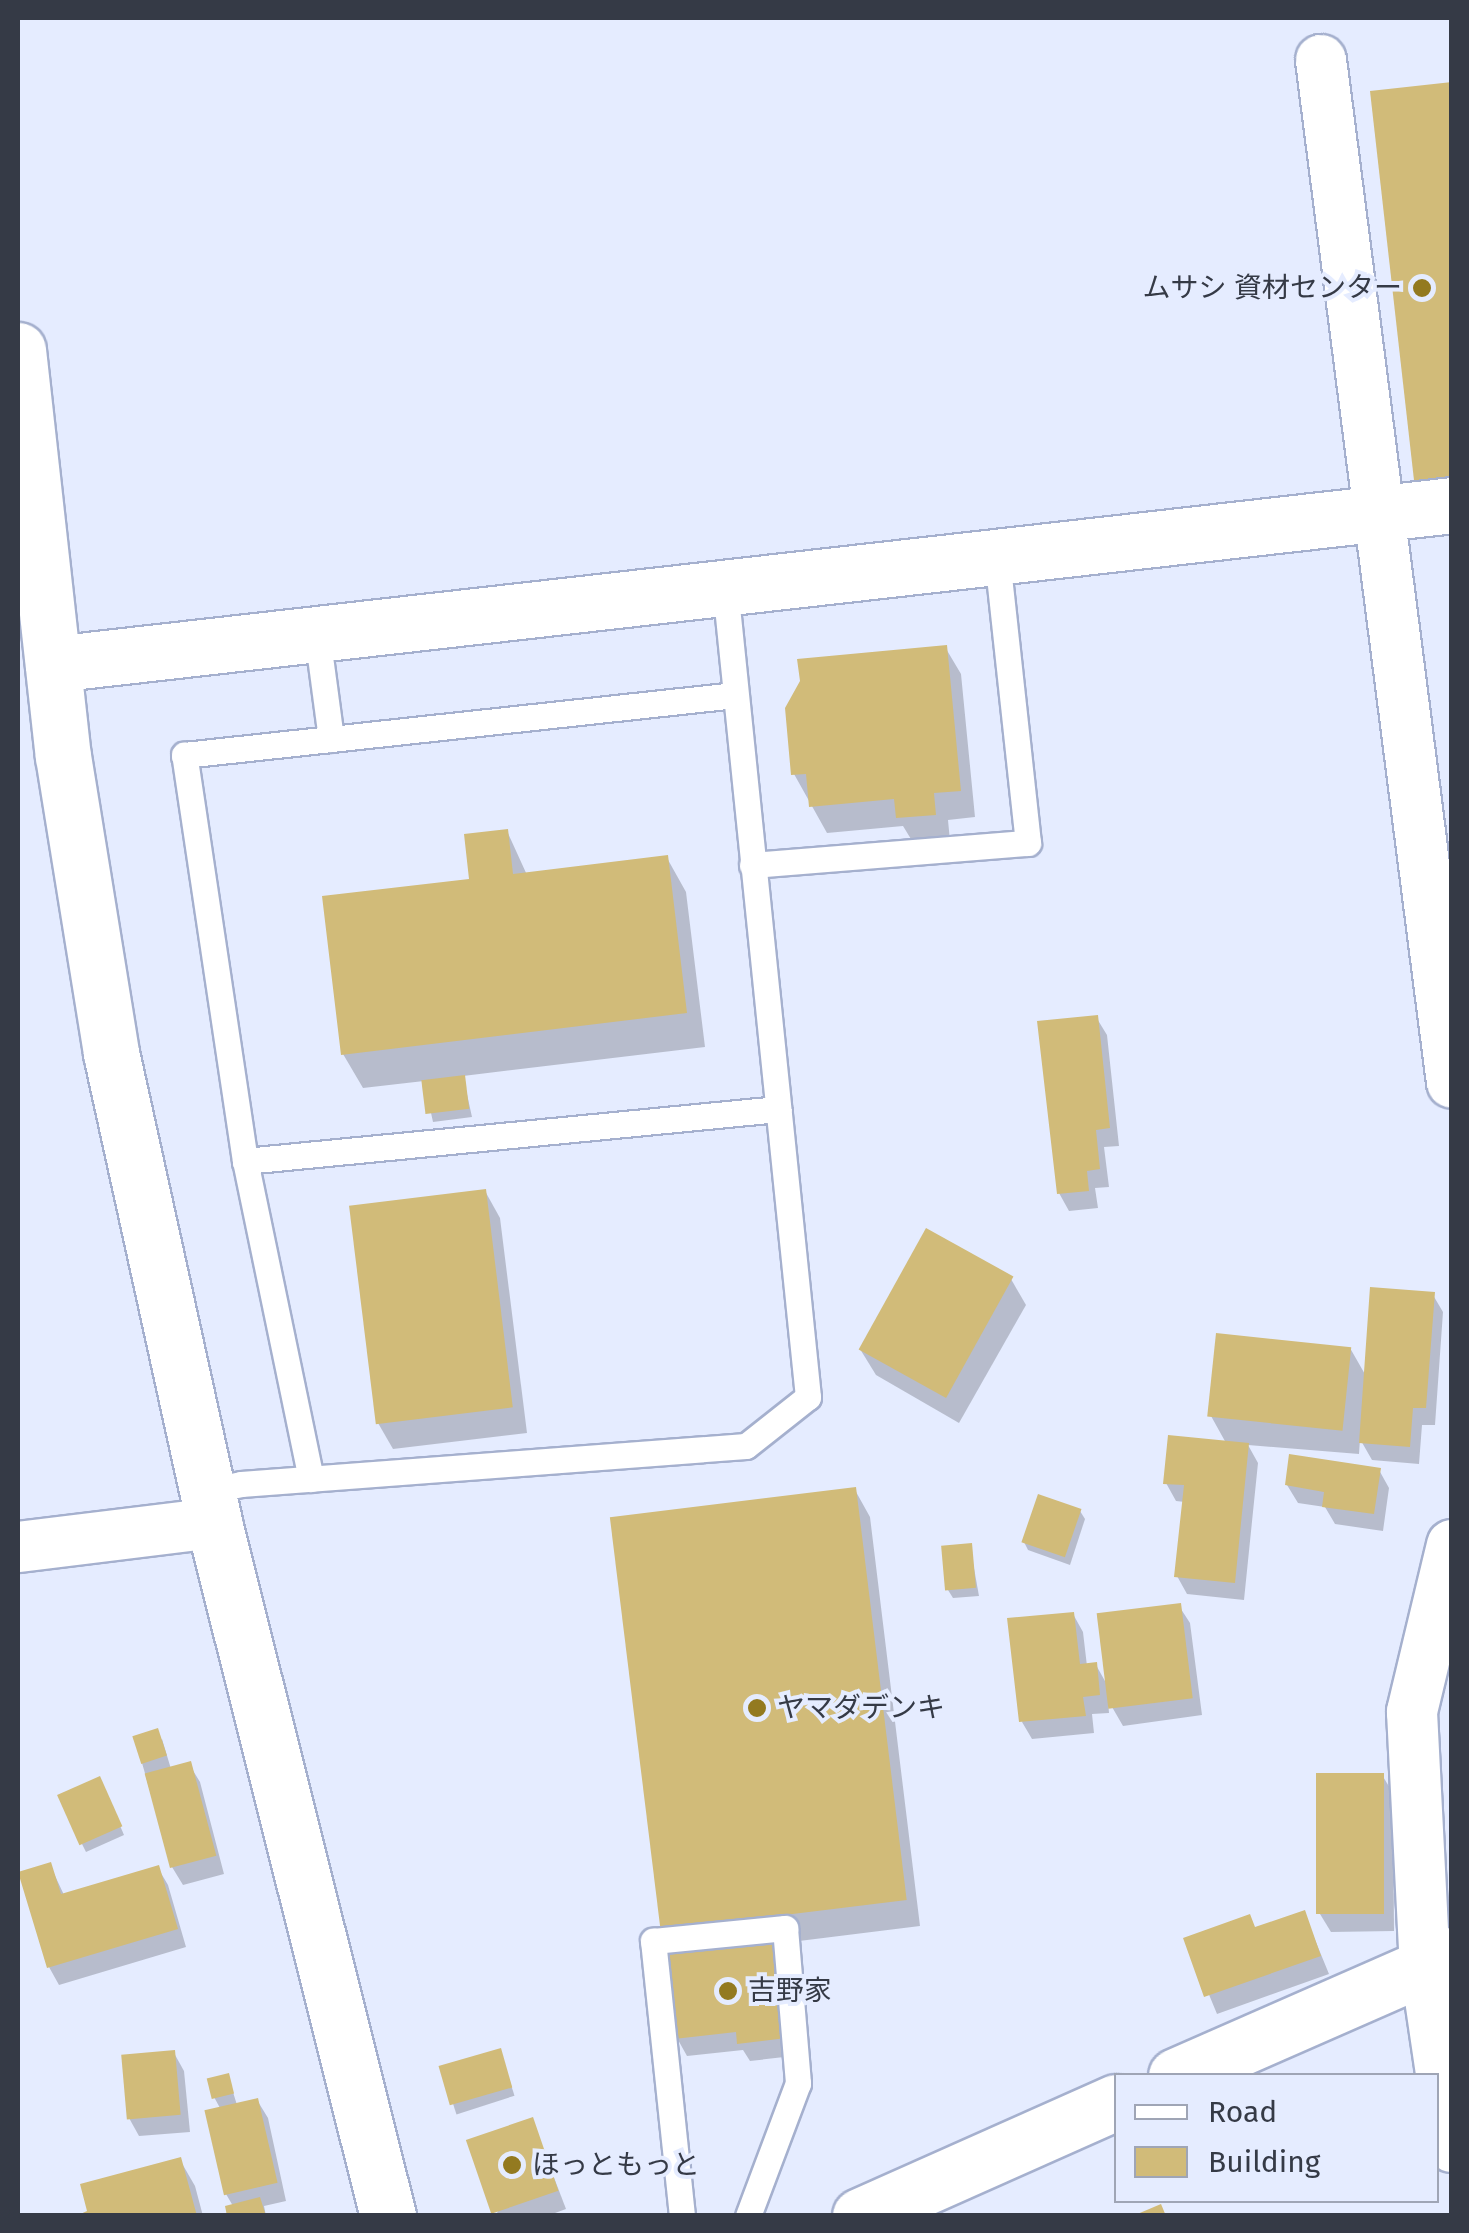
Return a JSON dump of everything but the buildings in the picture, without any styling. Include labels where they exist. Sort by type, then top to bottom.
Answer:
[{"type":"street","points":[[1321,60],[1452,1082]]},
{"type":"street","points":[[18,350],[63,756],[111,1053],[211,1507],[388,2216]]},
{"type":"street","points":[[53,664],[1452,504]]},
{"type":"street","points":[[18,1546],[211,1507]]},
{"type":"street","points":[[1452,1545],[1412,1712],[1438,1960],[1452,2148]]},
{"type":"street","points":[[1183,2073],[1438,1960]]},
{"type":"street","points":[[860,2216],[1114,2103]]},
{"type":"lane","points":[[752,865],[1028,843],[997,556]]},
{"type":"lane","points":[[211,1507],[311,1479],[746,1446],[808,1397],[724,588]]},
{"type":"lane","points":[[316,634],[332,739]]},
{"type":"lane","points":[[311,1479],[244,1161],[184,755],[735,696]]},
{"type":"lane","points":[[244,1161],[778,1110]]},
{"type":"lane","points":[[682,2216],[653,1941],[784,1928],[798,2083],[748,2216]]},
{"type":"place","name":"ムサシ 資材センター","points":[[1422,288]]},
{"type":"place","name":"ヤマダデンキ","points":[[757,1708]]},
{"type":"place","name":"吉野家","points":[[728,1991]]},
{"type":"place","name":"ほっともっと","points":[[512,2165]]}]
